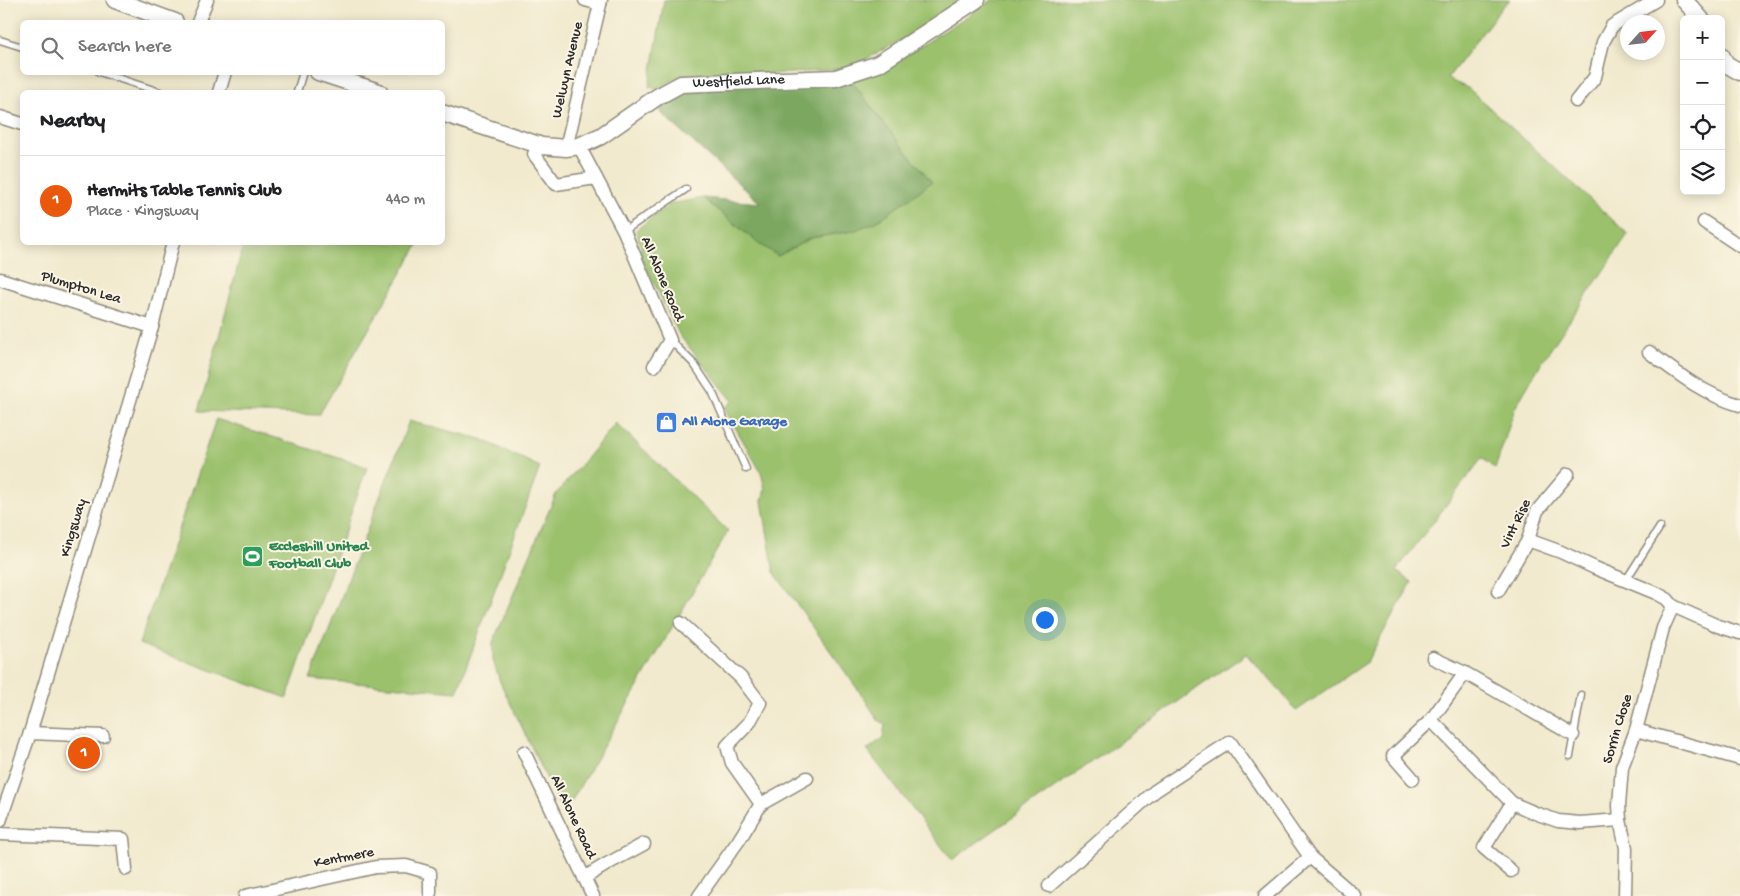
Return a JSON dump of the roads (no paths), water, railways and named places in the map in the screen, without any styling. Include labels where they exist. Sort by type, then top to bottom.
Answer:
[{"type":"street","points":[[115,0],[170,20]]},
{"type":"street","points":[[199,20],[207,0]]},
{"type":"street","points":[[586,0],[600,2]]},
{"type":"street","name":"Westfield Lane","points":[[573,147],[602,136],[657,97],[681,84],[836,78],[878,64],[976,0]]},
{"type":"street","points":[[1576,101],[1595,77],[1603,42],[1612,26],[1656,0]]},
{"type":"street","points":[[1684,0],[1697,15]]},
{"type":"street","name":"Welwyn Avenue","points":[[573,147],[600,2]]},
{"type":"street","points":[[1724,60],[1726,64],[1740,72]]},
{"type":"street","points":[[220,90],[224,75]]},
{"type":"street","points":[[327,75],[373,90]]},
{"type":"street","points":[[445,114],[542,146],[573,147]]},
{"type":"street","points":[[0,117],[20,123]]},
{"type":"street","name":"All Alone Road","points":[[573,147],[596,178],[624,231],[670,340],[654,366]]},
{"type":"street","points":[[534,154],[556,184],[596,178]]},
{"type":"street","points":[[1704,222],[1740,246]]},
{"type":"street","name":"Kingsway","points":[[0,821],[30,733],[152,327],[172,245]]},
{"type":"street","name":"Plumpton Lea","points":[[0,279],[152,327]]},
{"type":"street","points":[[1649,352],[1707,393],[1740,405]]},
{"type":"street","name":"Vint Rise","points":[[1498,592],[1528,540],[1537,511],[1568,474]]},
{"type":"street","points":[[1528,540],[1562,552],[1656,593],[1667,599],[1673,606],[1718,626],[1740,633]]},
{"type":"street","name":"Sorrin Close","points":[[1625,896],[1626,848],[1620,820],[1622,767],[1636,730],[1663,628],[1673,606]]},
{"type":"street","points":[[681,623],[741,678],[760,703],[749,723],[727,746],[732,763],[761,804]]},
{"type":"street","points":[[1433,658],[1465,673],[1573,735]]},
{"type":"street","points":[[1413,778],[1393,756],[1431,720],[1465,673]]},
{"type":"street","points":[[1431,720],[1512,803],[1535,814],[1558,820],[1580,823],[1620,820]]},
{"type":"street","points":[[1636,730],[1740,759]]},
{"type":"street","points":[[30,733],[103,736]]},
{"type":"street","points":[[1049,886],[1155,791],[1230,742],[1310,857],[1355,896]]},
{"type":"street","name":"All Alone Road","points":[[524,752],[593,896]]},
{"type":"street","points":[[698,896],[739,840],[761,804],[807,778]]},
{"type":"street","points":[[1511,872],[1484,848],[1512,803]]},
{"type":"street","points":[[0,834],[123,839],[126,869]]},
{"type":"street","points":[[584,878],[644,844]]},
{"type":"street","points":[[1265,896],[1310,857]]},
{"type":"street","name":"Kentmere","points":[[245,896],[376,867],[406,866],[430,874],[430,893]]},
{"type":"lane","points":[[0,40],[20,46]]},
{"type":"lane","points":[[108,75],[154,90]]},
{"type":"lane","points":[[298,90],[302,75]]},
{"type":"lane","points":[[624,231],[686,189]]},
{"type":"lane","points":[[670,340],[694,364],[712,391],[746,469]]},
{"type":"lane","points":[[1626,580],[1660,527]]},
{"type":"lane","points":[[1570,756],[1581,695]]},
{"type":"place","name":"All Alone Garage","points":[[666,422]]},
{"type":"place","name":"Eccleshill United Football Club","points":[[253,556]]},
{"type":"place","name":"Hermits Table Tennis Club","points":[[84,753]]}]
